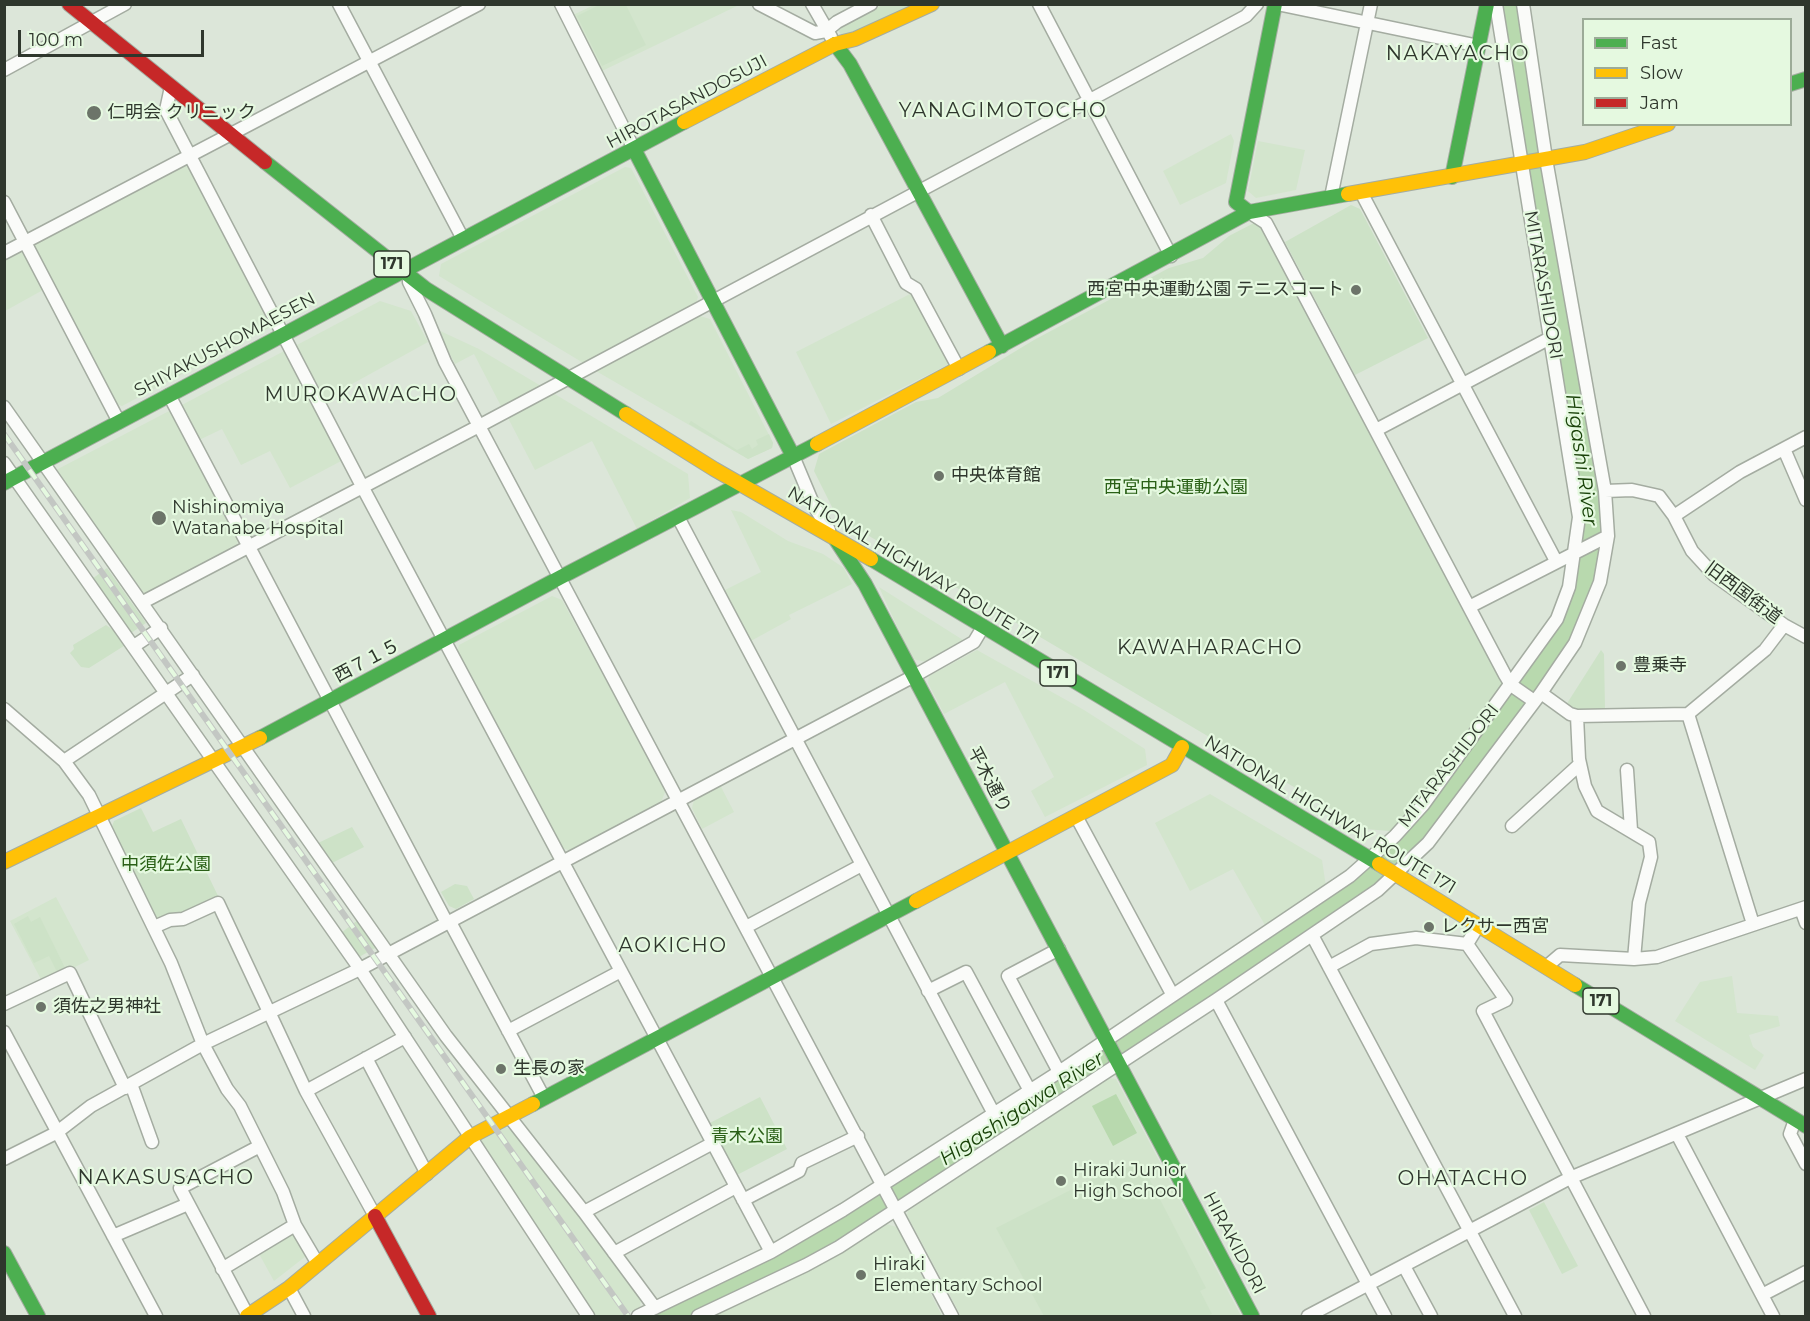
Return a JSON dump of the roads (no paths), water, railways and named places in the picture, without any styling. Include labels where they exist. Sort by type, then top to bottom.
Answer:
[{"type":"main road","name":"NATIONAL HIGHWAY ROUTE 171","points":[[69,4],[426,290],[742,484],[834,536],[1372,860],[1800,1123]]},
{"type":"main road","name":"HIROTASANDOSUJI","points":[[463,240],[835,44],[855,39],[932,4]]},
{"type":"main road","points":[[1249,212],[1236,202],[1276,4]]},
{"type":"main road","points":[[1452,177],[1487,4]]},
{"type":"main road","points":[[835,44],[850,64],[1002,346]]},
{"type":"main road","name":"西７１５","points":[[4,862],[243,747],[561,577],[959,369],[1249,212],[1331,197],[1362,194],[1585,152],[1662,126]]},
{"type":"main road","points":[[635,151],[793,456]]},
{"type":"main road","name":"SHIYAKUSHOMAESEN","points":[[10,480],[463,240]]},
{"type":"main road","name":"平木通り","points":[[834,536],[865,584],[1107,1040]]},
{"type":"main road","points":[[247,1316],[289,1288],[470,1137],[543,1096],[888,918],[1166,769],[1172,765],[1182,747]]},
{"type":"main road","name":"HIRAKIDORI","points":[[1107,1040],[1252,1317]]},
{"type":"main road","points":[[375,1216],[429,1317]]},
{"type":"main road","points":[[4,1253],[38,1317]]},
{"type":"street","points":[[4,70],[95,23],[111,8],[125,4]]},
{"type":"street","points":[[339,4],[463,240]]},
{"type":"street","points":[[4,253],[479,4]]},
{"type":"street","points":[[561,4],[635,151]]},
{"type":"street","points":[[759,4],[815,33],[826,31],[837,21],[871,4]]},
{"type":"street","points":[[812,4],[835,44]]},
{"type":"street","points":[[1039,4],[1171,256]]},
{"type":"street","points":[[143,602],[363,488],[1090,100],[1246,16],[1257,4]]},
{"type":"street","points":[[1276,4],[1368,21],[1479,46]]},
{"type":"street","points":[[1331,197],[1371,4]]},
{"type":"street","name":"MITARASHIDORI","points":[[638,1317],[771,1252],[884,1187],[1107,1040],[1372,860],[1423,805],[1513,686],[1557,619],[1580,550],[1576,485],[1525,164],[1496,4]]},
{"type":"street","points":[[698,1317],[806,1265],[1118,1061],[1216,1000],[1312,935],[1395,874],[1428,843],[1575,643],[1600,582],[1605,491],[1545,160],[1523,4]]},
{"type":"street","points":[[171,87],[166,99],[166,110],[363,488],[771,1252]]},
{"type":"street","points":[[1362,194],[1556,561]]},
{"type":"street","points":[[4,202],[119,422]]},
{"type":"street","points":[[1249,212],[1266,223],[1513,686],[1577,716],[1688,714],[1765,650],[1784,625]]},
{"type":"street","points":[[871,215],[906,283],[916,289],[959,369]]},
{"type":"street","points":[[402,272],[479,426],[858,1136],[952,1317]]},
{"type":"street","points":[[1376,430],[1552,337]]},
{"type":"street","points":[[169,395],[448,922],[543,1096]]},
{"type":"street","points":[[4,407],[390,953],[446,1036],[584,1212],[655,1308]]},
{"type":"street","points":[[1674,516],[1740,472],[1806,437]]},
{"type":"street","points":[[1784,449],[1806,500]]},
{"type":"street","points":[[793,456],[814,506],[834,536]]},
{"type":"street","points":[[4,463],[10,480],[134,646],[360,969],[588,1317]]},
{"type":"street","name":"旧西国街道","points":[[1605,491],[1632,490],[1659,496],[1674,516],[1692,551],[1714,575],[1784,625],[1806,637]]},
{"type":"street","points":[[678,517],[860,866],[994,1114]]},
{"type":"street","points":[[1469,607],[1604,537]]},
{"type":"street","points":[[4,1159],[56,1133],[91,1106],[203,1044],[269,1015],[360,969],[914,676],[974,642],[983,627]]},
{"type":"street","points":[[134,646],[160,628]]},
{"type":"street","points":[[64,761],[193,675]]},
{"type":"street","points":[[4,709],[64,761],[89,795],[154,927],[203,1044],[261,1146],[295,1225],[318,1264]]},
{"type":"street","points":[[1688,714],[1753,924]]},
{"type":"street","points":[[1577,716],[1580,764],[1586,786],[1597,811],[1649,842],[1651,856],[1639,903],[1634,959]]},
{"type":"street","points":[[1512,826],[1580,764]]},
{"type":"street","points":[[1627,770],[1631,830]]},
{"type":"street","points":[[1076,816],[1172,994]]},
{"type":"street","points":[[746,927],[860,866]]},
{"type":"street","points":[[154,927],[171,920],[183,919],[218,903],[306,1091],[375,1216]]},
{"type":"street","points":[[1546,967],[1560,955],[1634,959],[1657,957],[1803,908],[1806,923]]},
{"type":"street","points":[[1467,944],[1478,926]]},
{"type":"street","points":[[1312,935],[1515,1317]]},
{"type":"street","points":[[1329,967],[1371,944],[1381,942],[1435,938],[1467,944],[1506,1000],[1483,1011],[1644,1317]]},
{"type":"street","points":[[1059,949],[1008,976],[1059,1072]]},
{"type":"street","points":[[508,1031],[621,971]]},
{"type":"street","points":[[928,991],[966,972],[1029,1091]]},
{"type":"street","points":[[4,1004],[70,973],[128,1086],[152,1142]]},
{"type":"street","points":[[1216,1000],[1385,1317]]},
{"type":"street","points":[[4,1032],[156,1317]]},
{"type":"street","points":[[306,1091],[405,1037]]},
{"type":"street","points":[[366,1058],[427,1174]]},
{"type":"street","points":[[1308,1317],[1570,1178],[1806,1079]]},
{"type":"street","points":[[1800,1123],[1790,1134],[1806,1164]]},
{"type":"street","points":[[1677,1134],[1773,1317]]},
{"type":"street","points":[[743,1200],[799,1171],[802,1163],[858,1136]]},
{"type":"street","points":[[584,1212],[713,1143]]},
{"type":"street","points":[[247,1316],[180,1188],[261,1146]]},
{"type":"street","points":[[614,1253],[736,1187]]},
{"type":"street","points":[[112,1236],[188,1204]]},
{"type":"street","points":[[222,1269],[295,1225]]},
{"type":"street","points":[[1404,1266],[1431,1317]]},
{"type":"street","points":[[1762,1295],[1806,1272]]},
{"type":"street","points":[[289,1288],[304,1317]]},
{"type":"waterway","name":"Higashi River","points":[[666,1316],[824,1239],[1366,883],[1417,833],[1555,648],[1581,596],[1592,551],[1591,502],[1507,4]]},
{"type":"railway","points":[[4,434],[628,1316]]},
{"type":"place","name":"仁明会 クリニック","points":[[94,113]]},
{"type":"place","name":"西宮中央運動公園 テニスコート","points":[[1356,290]]},
{"type":"place","name":"中央体育館","points":[[939,476]]},
{"type":"place","name":"Nishinomiya Watanabe Hospital","points":[[159,518]]},
{"type":"place","name":"豊乗寺","points":[[1621,666]]},
{"type":"place","name":"レクサー西宮","points":[[1429,927]]},
{"type":"place","name":"須佐之男神社","points":[[41,1007]]},
{"type":"place","name":"生長の家","points":[[501,1069]]},
{"type":"place","name":"Hiraki Junior High School","points":[[1061,1181]]},
{"type":"place","name":"Hiraki Elementary School","points":[[861,1275]]},
{"type":"district","name":"NAKAYACHO","points":[[1458,54]]},
{"type":"district","name":"YANAGIMOTOCHO","points":[[1003,111]]},
{"type":"district","name":"MUROKAWACHO","points":[[361,395]]},
{"type":"district","name":"KAWAHARACHO","points":[[1210,648]]},
{"type":"district","name":"AOKICHO","points":[[673,946]]},
{"type":"district","name":"NAKASUSACHO","points":[[166,1178]]},
{"type":"district","name":"OHATACHO","points":[[1463,1179]]},
{"type":"park label","name":"西宮中央運動公園","points":[[1176,488]]},
{"type":"park label","name":"中須佐公園","points":[[166,865]]},
{"type":"park label","name":"青木公園","points":[[747,1137]]},
{"type":"water label","name":"Higashigawa River","points":[[1022,1109]]}]
